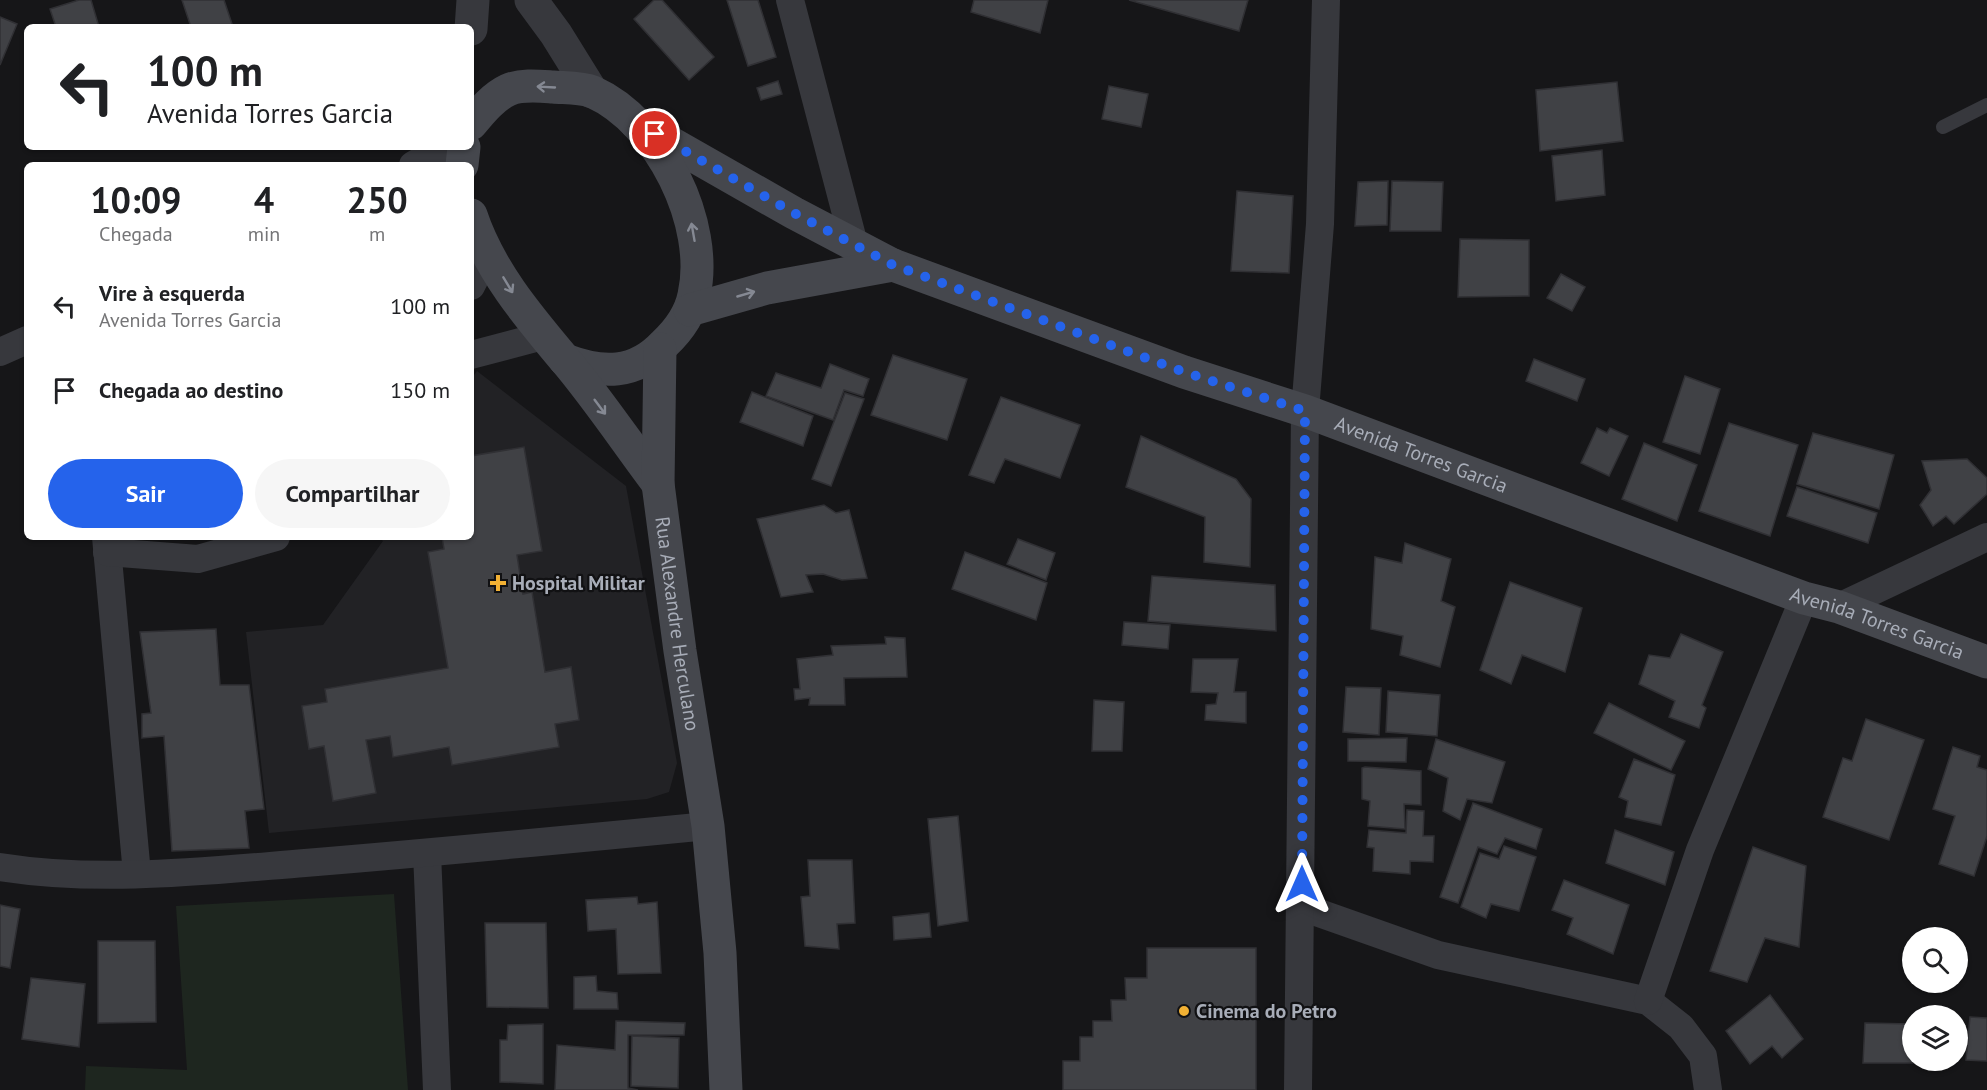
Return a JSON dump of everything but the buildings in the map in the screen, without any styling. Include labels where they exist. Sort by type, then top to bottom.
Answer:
[{"type":"main road","points":[[474,121],[490,103],[508,90],[532,86],[592,92],[636,123],[664,159],[679,186],[691,219],[697,276],[690,310],[680,329],[647,360],[613,371],[586,368],[565,360]]},
{"type":"main road","name":"Avenida Torres Garcia","points":[[636,123],[794,213],[893,265],[1184,372],[1305,411],[1804,598],[1839,607],[1987,662]]},
{"type":"main road","name":"Rua Alexandre Herculano","points":[[474,223],[488,253],[527,316],[565,360],[658,484],[680,651],[708,826],[720,953],[726,1090]]},
{"type":"main road","points":[[690,310],[766,288],[893,265]]},
{"type":"main road","points":[[658,484],[660,349]]},
{"type":"street","points":[[471,24],[473,0]]},
{"type":"street","points":[[531,0],[556,34],[592,92]]},
{"type":"street","points":[[790,0],[854,244]]},
{"type":"street","points":[[1298,1090],[1302,907],[1305,411],[1320,224],[1326,0]]},
{"type":"street","points":[[418,162],[439,150]]},
{"type":"street","points":[[474,280],[488,253]]},
{"type":"street","points":[[474,354],[543,336]]},
{"type":"street","points":[[0,352],[24,341]]},
{"type":"street","points":[[1839,607],[1987,537]]},
{"type":"street","points":[[137,874],[106,545],[198,559],[265,540]]},
{"type":"street","points":[[1648,1001],[1700,850],[1804,598]]},
{"type":"street","points":[[0,867],[21,870],[137,874],[427,853],[708,826]]},
{"type":"street","points":[[427,853],[437,1090]]},
{"type":"street","points":[[1302,907],[1438,955],[1648,1001],[1681,1028],[1703,1056],[1707,1090]]},
{"type":"lane","points":[[1943,127],[1987,105]]},
{"type":"shaded area","name":"Hospital Militar","points":[[477,371],[626,486],[677,763],[669,792],[647,799],[269,833],[246,632],[323,625],[382,540],[474,540],[474,375]]},
{"type":"shaded area","points":[[394,894],[408,1090],[85,1090],[86,1066],[187,1070],[176,906]]},
{"type":"place","name":"Hospital Militar","points":[[498,583]]},
{"type":"place","name":"Cinema do Petro","points":[[1184,1011]]},
{"type":"route","points":[[655,134],[794,213],[893,265],[1184,372],[1305,411],[1302,884]]}]
